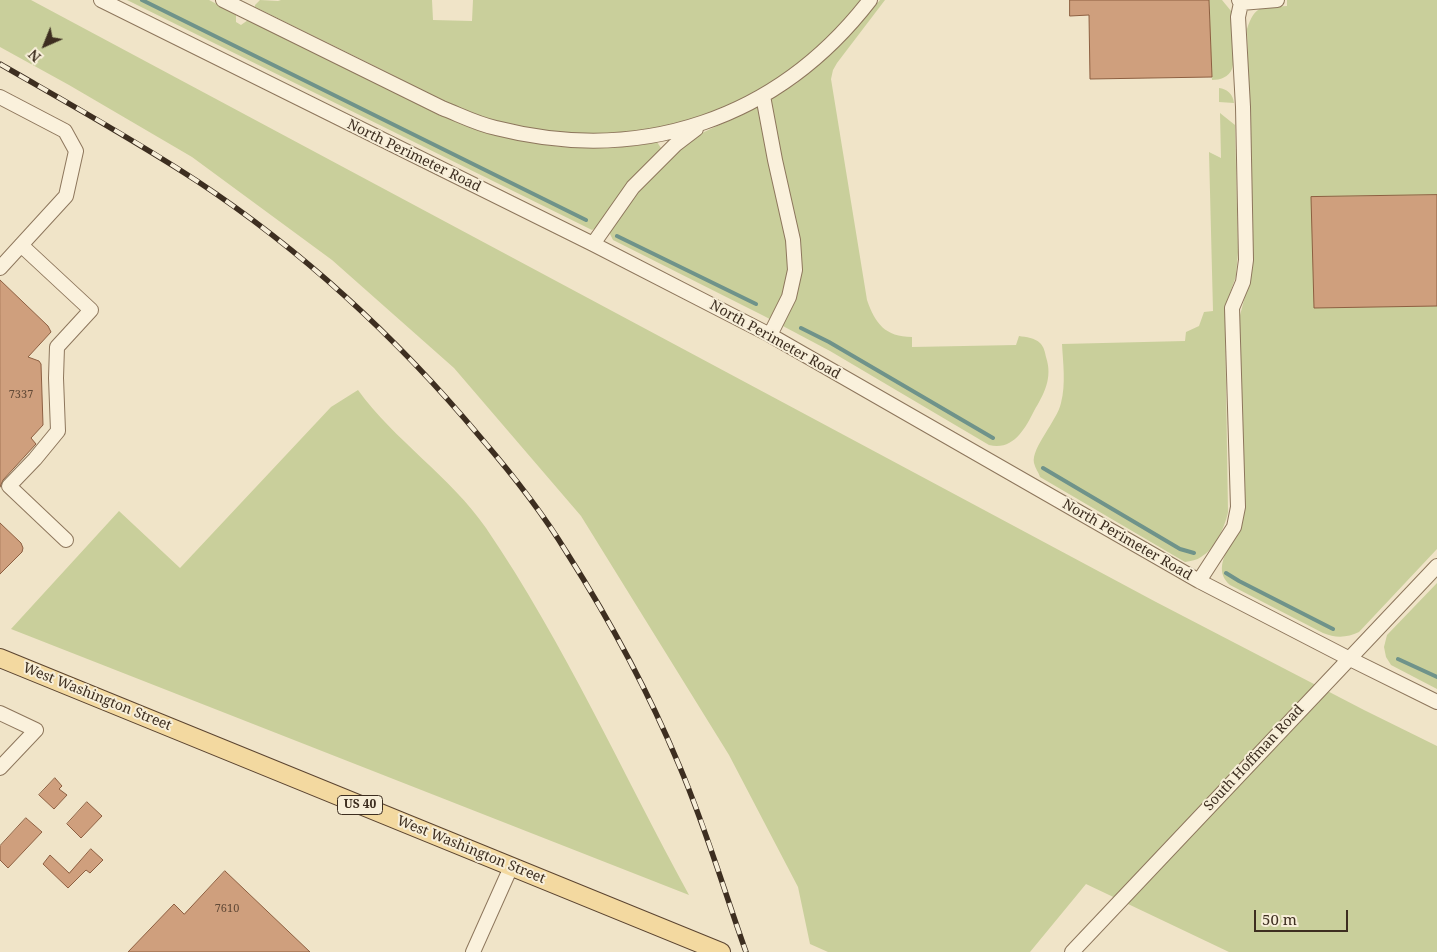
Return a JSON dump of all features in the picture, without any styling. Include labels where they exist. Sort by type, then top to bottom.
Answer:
[{"type":"main road","name":"West Washington Street","points":[[0,658],[721,952]]},
{"type":"street","name":"North Perimeter Road","points":[[101,0],[593,244],[770,335],[1199,581],[1437,702]]},
{"type":"street","points":[[223,0],[442,108],[495,128],[558,140],[608,141],[650,136],[705,122],[745,106],[799,72],[820,55],[851,24],[870,0]]},
{"type":"street","points":[[1199,581],[1234,527],[1238,507],[1232,308],[1243,282],[1246,265],[1243,107],[1238,17],[1240,1],[1277,0]]},
{"type":"street","points":[[763,96],[793,240],[796,270],[789,297],[770,335]]},
{"type":"street","points":[[0,97],[65,131],[76,151],[66,196],[0,268]]},
{"type":"street","points":[[593,244],[633,187],[675,144],[705,122]]},
{"type":"street","points":[[21,245],[91,310],[57,347],[58,431],[9,486],[66,540]]},
{"type":"street","name":"South Hoffman Road","points":[[1072,952],[1437,566]]},
{"type":"street","points":[[0,713],[36,730],[0,768]]},
{"type":"street","points":[[473,952],[511,867]]},
{"type":"green space","points":[[0,0],[31,0],[1156,602],[1437,746],[1437,952],[1229,952],[1086,884],[1030,952],[828,952],[810,944],[798,887],[729,755],[581,516],[454,368],[332,260],[192,157],[0,47]]},
{"type":"green space","points":[[127,0],[209,0],[236,14],[236,22],[241,25],[248,20],[472,128],[495,135],[541,144],[587,148],[634,146],[657,142],[661,151],[597,227],[592,230]]},
{"type":"green space","points":[[260,0],[432,0],[433,20],[472,21],[473,0],[862,0],[830,35],[795,67],[735,102],[699,116],[662,127],[584,134],[546,131],[507,124],[469,112],[439,99],[255,7]]},
{"type":"green space","points":[[880,0],[885,0],[837,63],[831,79],[867,300],[882,327],[895,334],[912,337],[912,347],[1016,345],[1019,336],[1033,339],[1040,343],[1048,365],[1046,386],[1027,425],[1017,437],[1005,445],[989,445],[830,351],[613,240],[610,234],[610,225],[629,201],[678,149],[702,133],[762,105],[797,83],[842,44]]},
{"type":"green space","points":[[1209,0],[1222,0],[1231,11],[1233,27],[1234,51],[1231,72],[1221,79],[1215,80],[1212,80]]},
{"type":"green space","points":[[1287,0],[1437,0],[1437,549],[1359,632],[1346,636],[1332,636],[1323,633],[1230,585],[1223,576],[1222,570],[1223,560],[1230,544],[1239,319],[1253,266],[1247,29],[1253,15],[1261,8],[1287,6]]},
{"type":"green space","points":[[1219,88],[1229,92],[1234,103],[1219,102]]},
{"type":"green space","points":[[1220,113],[1235,125],[1238,252],[1236,276],[1228,299],[1225,320],[1228,512],[1222,531],[1211,549],[1199,558],[1185,562],[1040,477],[1034,463],[1034,457],[1040,442],[1059,410],[1063,396],[1062,344],[1185,341],[1186,332],[1199,326],[1204,312],[1213,311],[1209,152],[1221,158]]},
{"type":"green space","points":[[358,390],[389,426],[472,509],[515,572],[592,709],[689,895],[11,629],[119,511],[180,568],[331,407]]},
{"type":"green space","points":[[1437,583],[1437,689],[1391,665],[1386,657],[1384,647],[1387,635]]},
{"type":"building","points":[[1070,0],[1209,0],[1212,77],[1090,79],[1089,15],[1070,16]]},
{"type":"building","points":[[1437,195],[1437,306],[1314,308],[1311,197]]},
{"type":"building","points":[[0,280],[48,326],[51,332],[28,357],[39,361],[41,364],[43,425],[31,438],[36,444],[3,480],[0,487]]},
{"type":"building","points":[[0,523],[21,543],[23,548],[22,552],[0,574]]},
{"type":"building","points":[[55,778],[62,786],[59,789],[67,795],[54,809],[39,795]]},
{"type":"building","points":[[87,802],[102,816],[81,838],[67,824]]},
{"type":"building","points":[[26,818],[42,832],[8,868],[0,860],[0,846]]},
{"type":"building","points":[[91,849],[103,860],[90,873],[86,870],[68,888],[43,864],[50,855],[69,873]]},
{"type":"building","points":[[225,871],[310,952],[128,952],[174,904],[184,914]]},
{"type":"waterway","points":[[142,0],[586,220]]},
{"type":"waterway","points":[[617,236],[756,304]]},
{"type":"waterway","points":[[801,328],[829,342],[993,438]]},
{"type":"waterway","points":[[1043,468],[1180,549],[1194,553]]},
{"type":"waterway","points":[[1226,573],[1333,629]]},
{"type":"waterway","points":[[1398,659],[1437,677]]},
{"type":"railway","points":[[0,64],[173,165],[275,237],[312,267],[383,332],[417,366],[493,452],[557,538],[583,578],[628,657],[667,738],[688,788],[746,952]]}]
